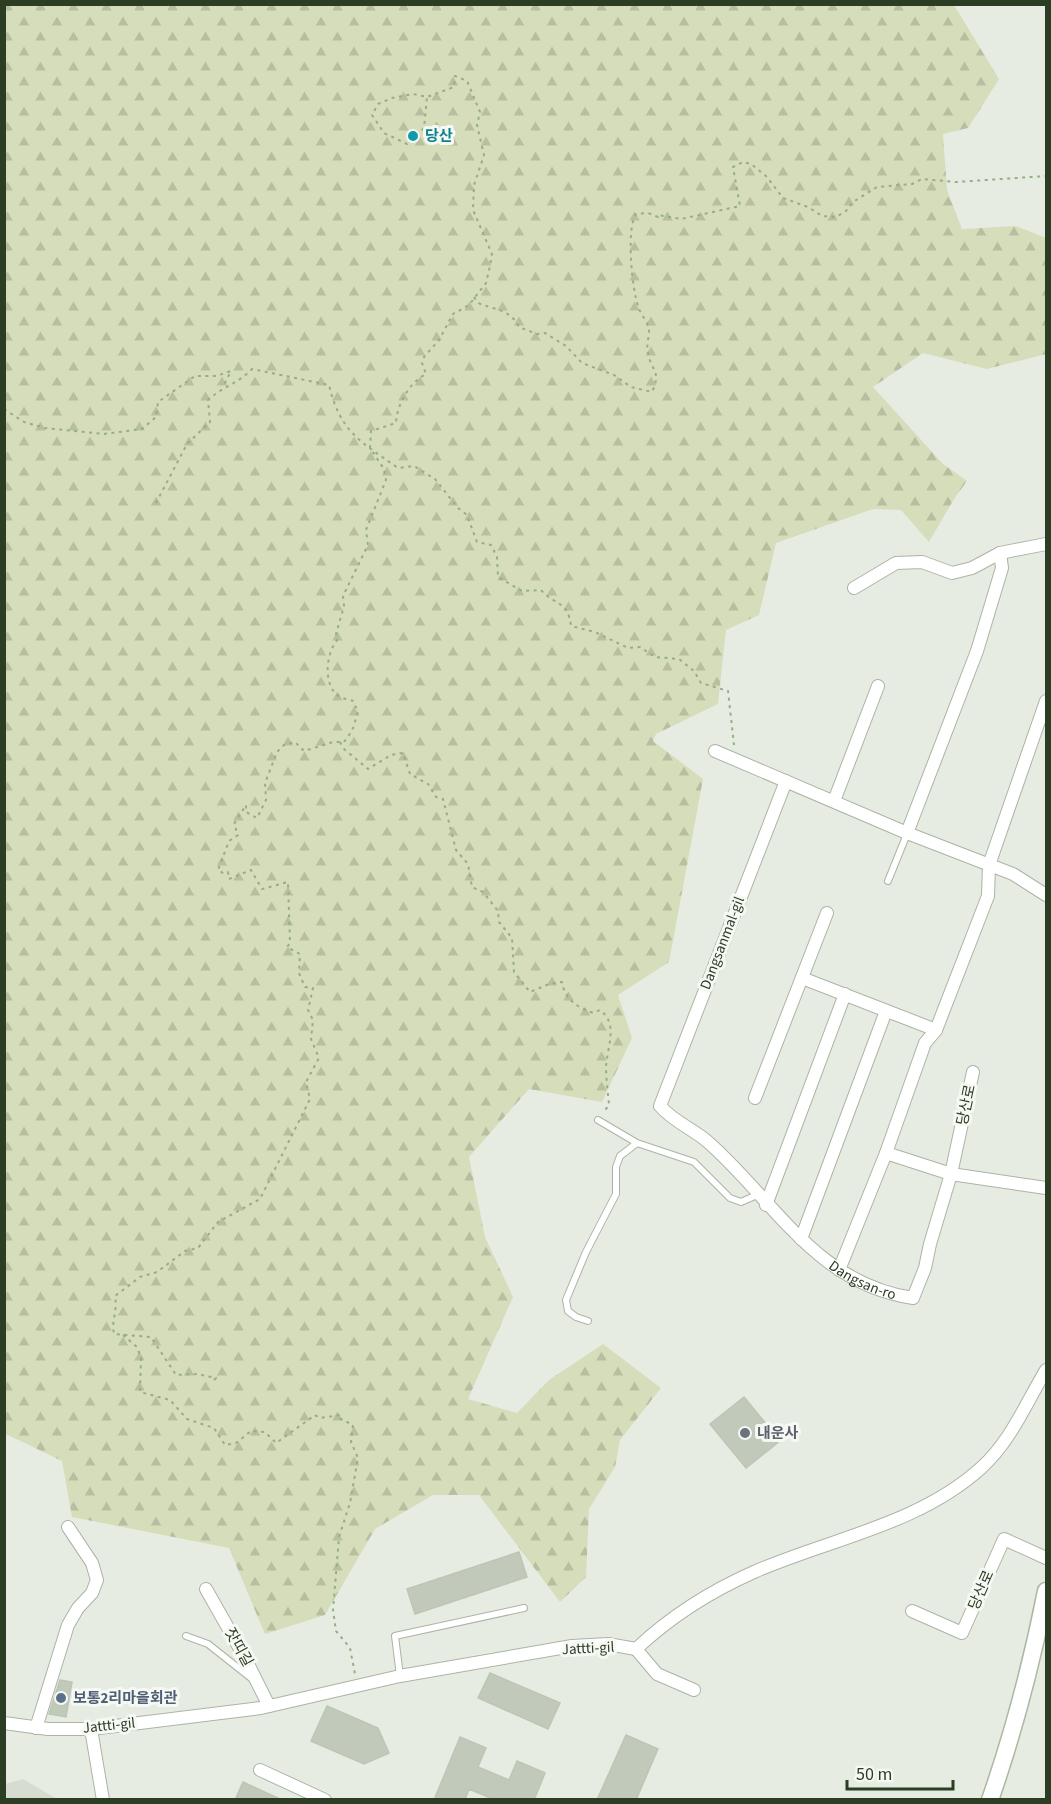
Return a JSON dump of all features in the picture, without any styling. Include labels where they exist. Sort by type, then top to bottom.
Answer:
[{"type":"street","points":[[854,588],[896,564],[922,562],[952,573],[972,568],[1000,553],[1047,544]]},
{"type":"street","points":[[908,833],[977,651],[1002,568],[1000,553]]},
{"type":"street","points":[[834,801],[878,686]]},
{"type":"street","points":[[839,1270],[886,1153],[925,1043],[936,1030],[988,896],[989,865],[1047,701]]},
{"type":"street","points":[[715,751],[908,833],[1013,874],[1047,895]]},
{"type":"street","name":"Dangsanmal-gil","points":[[660,1106],[786,781]]},
{"type":"street","points":[[755,1098],[827,913]]},
{"type":"street","points":[[802,978],[936,1030]]},
{"type":"street","points":[[766,1205],[845,994]]},
{"type":"street","points":[[801,1239],[886,1011]]},
{"type":"street","name":"당산로","points":[[951,1174],[973,1072]]},
{"type":"street","name":"Dangsan-ro","points":[[660,1106],[670,1117],[707,1142],[801,1239],[839,1270],[856,1280],[901,1297],[913,1298],[925,1268],[951,1174]]},
{"type":"street","points":[[886,1153],[951,1174],[1047,1188]]},
{"type":"street","name":"Jattti-gil","points":[[4,1723],[36,1728],[91,1729],[269,1706],[400,1676],[572,1646],[608,1644],[636,1648],[656,1630],[705,1598],[755,1572],[899,1518],[956,1487],[982,1467],[1009,1436],[1047,1370]]},
{"type":"street","points":[[36,1728],[68,1625],[78,1608],[92,1593],[97,1580],[92,1563],[68,1527]]},
{"type":"street","name":"당산로","points":[[912,1611],[962,1633],[1004,1539],[1047,1558]]},
{"type":"street","name":"잣띠길","points":[[206,1589],[269,1706]]},
{"type":"street","points":[[990,1800],[1012,1736],[1043,1630],[1047,1591]]},
{"type":"street","points":[[636,1648],[657,1674],[694,1690]]},
{"type":"street","points":[[91,1729],[103,1800]]},
{"type":"street","points":[[260,1770],[325,1800]]},
{"type":"lane","points":[[888,881],[908,833]]},
{"type":"lane","points":[[598,1120],[637,1143],[694,1162],[730,1198],[741,1202],[757,1195]]},
{"type":"lane","points":[[588,1321],[568,1311],[566,1300],[586,1252],[616,1194],[616,1167],[620,1156],[637,1143]]},
{"type":"lane","points":[[400,1676],[395,1635],[524,1608]]},
{"type":"lane","points":[[186,1636],[208,1644],[259,1685]]},
{"type":"path","points":[[214,1380],[216,1378],[197,1374],[176,1375],[151,1337],[114,1334],[112,1326],[117,1307],[115,1296],[140,1277],[157,1272],[185,1251],[198,1248],[218,1222],[260,1199],[276,1170],[286,1144],[309,1106],[310,1099],[306,1082],[319,1058],[311,1039],[313,1020],[309,1010],[313,988],[305,987],[299,973],[300,954],[287,947],[290,943],[288,882],[262,889],[251,870],[229,879],[228,872],[223,873],[218,870],[229,841],[238,835],[234,824],[237,816],[246,805],[246,812],[257,818],[266,800],[266,783],[277,752],[284,745],[295,742],[304,751],[344,742],[352,731],[358,712],[353,701],[336,695],[330,684],[328,654],[338,639],[336,634],[344,606],[343,596],[368,545],[366,530],[386,480],[384,469],[370,448],[371,431],[396,423],[400,404],[417,379],[426,374],[422,363],[424,357],[439,340],[453,314],[469,305],[486,283],[492,254],[473,210],[474,185],[484,155],[477,125],[480,112],[466,81],[455,76],[454,87],[427,97],[413,94],[392,98],[378,104],[372,115],[384,132],[407,144],[424,128],[427,97]]},
{"type":"path","points":[[474,297],[477,303],[505,311],[515,318],[519,327],[537,334],[544,333],[566,346],[582,363],[614,375],[631,387],[652,392],[658,381],[648,354],[650,329],[638,309],[634,291],[632,247],[633,219],[636,214],[648,213],[658,218],[658,215],[681,219],[740,206],[733,167],[743,162],[752,164],[766,176],[783,198],[808,207],[822,216],[836,217],[846,211],[853,202],[877,187],[912,184],[922,178],[956,182],[1047,176]]},
{"type":"path","points":[[156,503],[187,444],[210,422],[208,400],[223,387],[240,381],[252,369],[329,385],[335,410],[352,435],[399,468],[414,466],[443,487],[458,508],[467,515],[477,542],[491,545],[497,557],[498,577],[522,591],[541,590],[552,600],[560,602],[570,613],[571,626],[595,632],[628,648],[640,647],[655,657],[679,659],[694,670],[701,683],[728,692],[736,760]]},
{"type":"path","points":[[4,409],[24,422],[45,428],[105,434],[142,429],[156,417],[158,402],[195,376],[216,376],[231,371],[223,387]]},
{"type":"path","points":[[340,742],[344,749],[368,769],[391,755],[403,753],[410,774],[429,784],[436,797],[443,799],[456,850],[468,864],[472,887],[483,892],[498,911],[499,922],[512,938],[514,972],[530,992],[549,984],[562,982],[564,994],[579,1008],[593,1013],[600,1010],[608,1016],[611,1025],[611,1052],[606,1065],[609,1105],[598,1120]]},
{"type":"path","points":[[123,1335],[137,1347],[141,1358],[140,1392],[170,1400],[186,1419],[214,1428],[225,1445],[236,1443],[251,1431],[265,1432],[276,1443],[315,1415],[320,1418],[340,1415],[339,1418],[353,1425],[351,1442],[358,1458],[350,1503],[339,1537],[333,1610],[336,1631],[350,1648],[359,1685]]},
{"type":"shaded area","points":[[23,1779],[57,1799],[5,1799],[5,1784]]},
{"type":"green space","points":[[5,4],[954,5],[999,79],[968,128],[943,134],[947,190],[962,229],[1016,226],[1046,238],[1046,354],[987,369],[923,353],[873,387],[943,464],[967,481],[929,542],[901,510],[873,509],[776,543],[759,615],[726,630],[718,704],[656,734],[653,741],[703,779],[669,962],[618,995],[632,1038],[602,1102],[529,1089],[469,1157],[485,1237],[513,1297],[468,1399],[517,1413],[549,1380],[603,1344],[661,1388],[620,1440],[615,1467],[589,1509],[586,1577],[560,1602],[479,1495],[433,1495],[375,1529],[325,1615],[265,1634],[229,1548],[72,1517],[62,1461],[8,1435],[5,1436]]},
{"type":"building","name":"내운사","points":[[744,1397],[780,1441],[746,1468],[710,1424]]},
{"type":"building","points":[[519,1552],[527,1577],[415,1614],[407,1589]]},
{"type":"building","points":[[490,1673],[560,1703],[548,1729],[478,1698]]},
{"type":"building","name":"보통2리마을회관","points":[[60,1680],[72,1682],[66,1717],[49,1714]]},
{"type":"building","points":[[327,1706],[378,1728],[389,1753],[364,1764],[311,1741]]},
{"type":"building","points":[[626,1735],[658,1749],[636,1800],[597,1800]]},
{"type":"building","points":[[460,1737],[486,1748],[478,1767],[509,1780],[517,1761],[545,1773],[534,1800],[495,1800],[469,1789],[465,1800],[434,1800]]},
{"type":"building","points":[[243,1782],[282,1800],[235,1800]]},
{"type":"place","name":"당산","points":[[413,136]]},
{"type":"place","name":"내운사","points":[[745,1433]]},
{"type":"place","name":"보통2리마을회관","points":[[61,1698]]}]
